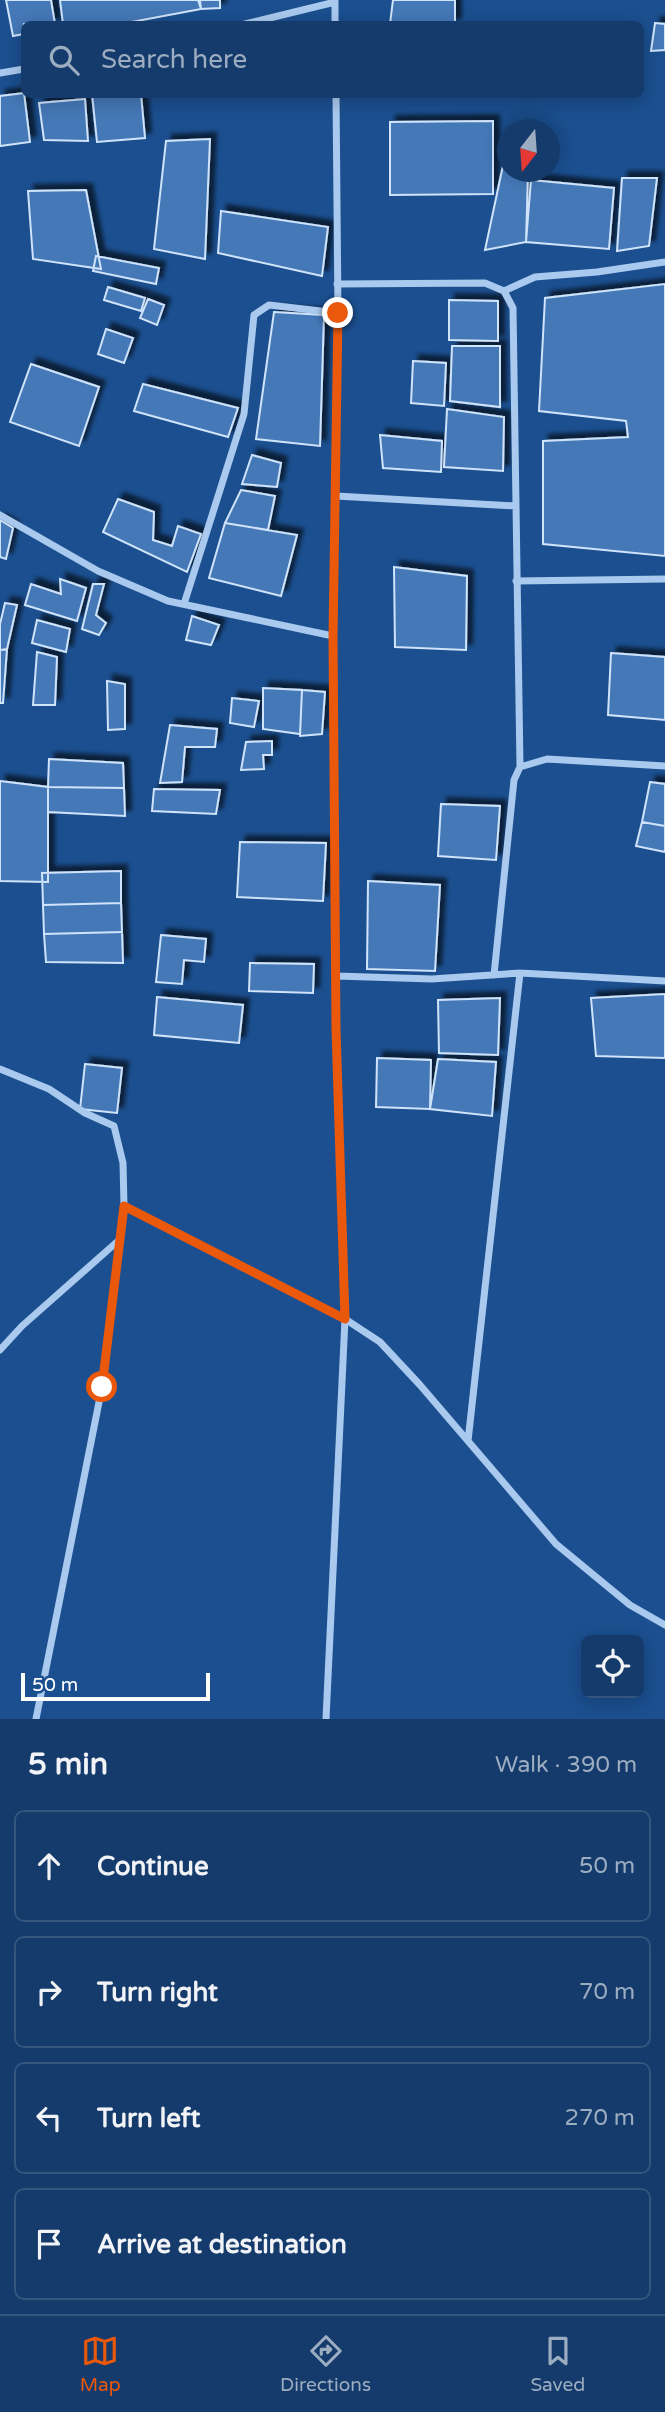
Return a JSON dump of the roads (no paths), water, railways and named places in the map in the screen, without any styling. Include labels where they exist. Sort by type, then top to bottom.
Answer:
[{"type":"street","points":[[257,21],[335,1],[335,21]]},
{"type":"street","points":[[0,73],[21,70]]},
{"type":"street","points":[[326,1719],[345,1319],[336,975],[333,636],[338,313],[336,98]]},
{"type":"street","points":[[504,291],[535,277],[597,272],[665,262]]},
{"type":"street","points":[[337,284],[485,283],[504,291],[513,308],[520,768],[514,780],[494,975]]},
{"type":"street","points":[[184,604],[244,414],[254,315],[269,305],[338,313]]},
{"type":"street","points":[[336,496],[516,506]]},
{"type":"street","points":[[0,515],[98,571],[167,601],[333,636]]},
{"type":"street","points":[[516,580],[665,579]]},
{"type":"street","points":[[520,768],[547,760],[665,766]]},
{"type":"street","points":[[336,975],[432,979],[520,973],[665,981]]},
{"type":"street","points":[[468,1441],[520,973]]},
{"type":"street","points":[[0,1069],[49,1088],[85,1113],[114,1126],[123,1163],[124,1206],[102,1387],[36,1719]]},
{"type":"street","points":[[124,1206],[345,1319],[380,1342],[556,1544],[630,1605],[665,1625]]},
{"type":"street","points":[[0,1350],[22,1326],[119,1241]]}]
